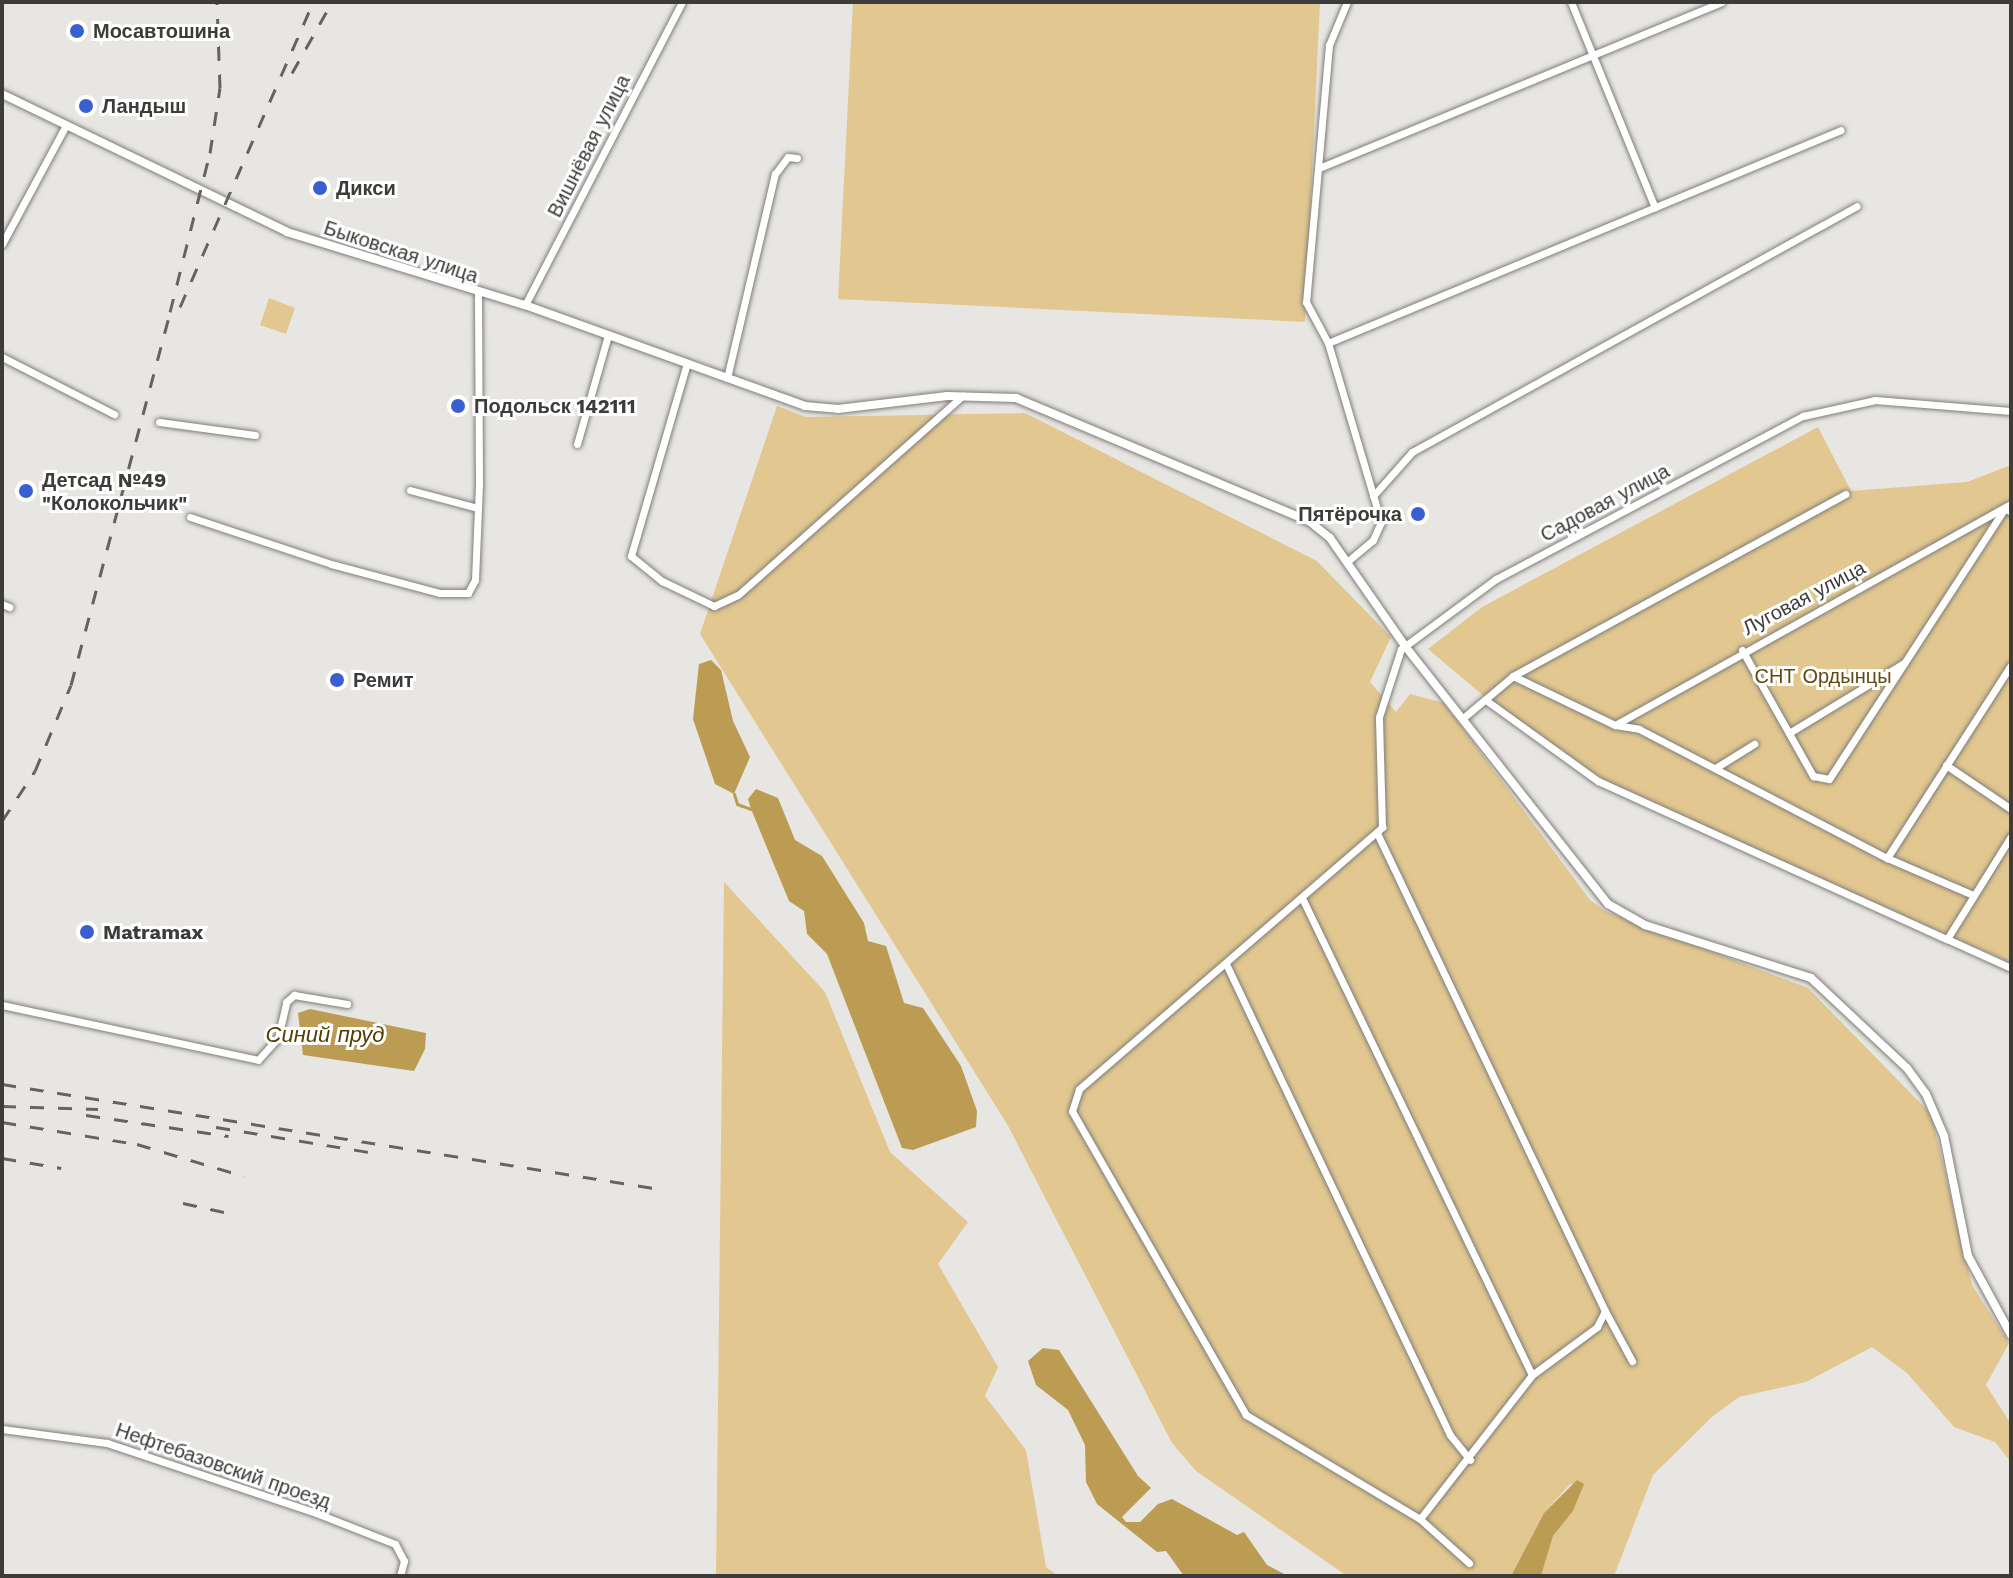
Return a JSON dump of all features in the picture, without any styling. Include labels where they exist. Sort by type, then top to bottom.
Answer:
[{"type":"street","name":"Вишнёвая улица","points":[[525,305],[682,2]]},
{"type":"street","points":[[1347,2],[1329,45],[1306,302],[1328,343],[1373,496],[1379,533],[1347,562]]},
{"type":"street","points":[[1571,2],[1655,208]]},
{"type":"street","points":[[1319,168],[1721,2]]},
{"type":"street","name":"Быковская улица","points":[[2,94],[287,232],[478,294],[525,305],[805,406],[838,409],[963,395],[1016,398],[1288,511],[1330,538],[1405,646],[1608,904],[1645,925],[1811,978],[1880,1038],[1937,1115],[1968,1256],[2011,1335]]},
{"type":"street","points":[[2,242],[66,125]]},
{"type":"street","points":[[1328,343],[1841,130]]},
{"type":"street","points":[[727,378],[775,174],[788,157],[797,158]]},
{"type":"street","points":[[1373,496],[1412,452],[1857,206]]},
{"type":"street","points":[[190,517],[439,593],[468,593],[475,580],[478,508],[478,294]]},
{"type":"street","points":[[577,444],[608,335]]},
{"type":"street","points":[[2,357],[114,414]]},
{"type":"street","points":[[687,363],[631,556],[662,581],[714,606],[738,595],[963,395]]},
{"type":"street","name":"Садовая улица","points":[[1405,646],[1496,579],[1803,416],[1875,400],[2011,411]]},
{"type":"street","points":[[159,422],[255,435]]},
{"type":"street","points":[[410,490],[478,508]]},
{"type":"street","points":[[1463,718],[1487,701],[1513,676],[1845,494]]},
{"type":"street","points":[[1742,650],[1813,776],[1829,779],[2009,508]]},
{"type":"street","name":"Луговая улица","points":[[1615,725],[1742,650],[2009,508]]},
{"type":"street","points":[[1405,646],[1379,717],[1382,827],[1227,966],[1079,1089],[1072,1111],[1246,1415],[1420,1519],[1469,1563]]},
{"type":"street","points":[[1789,733],[1905,663]]},
{"type":"street","points":[[1887,858],[2011,665]]},
{"type":"street","points":[[1513,676],[1615,725],[1639,729],[1887,858],[1973,895]]},
{"type":"street","points":[[1487,701],[1598,781],[2011,968]]},
{"type":"street","points":[[1717,767],[1754,744]]},
{"type":"street","points":[[1946,765],[2011,809]]},
{"type":"street","points":[[1377,833],[1605,1311],[1632,1361]]},
{"type":"street","points":[[1947,939],[2011,836]]},
{"type":"street","points":[[1303,900],[1532,1375]]},
{"type":"street","points":[[1227,966],[1450,1435],[1470,1460]]},
{"type":"street","points":[[2,1005],[258,1060],[278,1038],[286,1002],[294,995],[347,1004]]},
{"type":"street","points":[[1420,1519],[1470,1460],[1532,1375],[1597,1327],[1605,1311]]},
{"type":"street","name":"Нефтебазовский проезд","points":[[2,1429],[107,1443],[316,1513],[395,1544],[404,1561],[400,1576]]},
{"type":"green space","points":[[853,2],[1320,2],[1305,322],[838,299]]},
{"type":"green space","points":[[269,298],[295,308],[286,334],[260,325]]},
{"type":"green space","points":[[777,406],[806,417],[1025,413],[1317,561],[1391,637],[1370,682],[1396,712],[1410,694],[1444,703],[1590,900],[1605,911],[1808,988],[1931,1114],[1972,1285],[2009,1343],[1986,1385],[2011,1424],[2011,1462],[1995,1442],[1954,1427],[1907,1373],[1872,1347],[1806,1382],[1739,1397],[1713,1416],[1653,1475],[1614,1576],[1541,1576],[1553,1536],[1573,1511],[1583,1484],[1570,1484],[1544,1513],[1511,1576],[1347,1576],[1196,1471],[1172,1443],[1007,1124],[700,634]]},
{"type":"green space","name":"СНТ Ордынцы","points":[[1818,427],[1851,491],[1967,482],[2011,465],[2011,963],[1619,789],[1524,730],[1428,649],[1482,607]]},
{"type":"green space","points":[[724,882],[825,992],[890,1152],[968,1222],[938,1264],[998,1367],[985,1396],[1026,1450],[1046,1567],[1058,1576],[716,1576]]},
{"type":"water","points":[[711,660],[721,670],[733,721],[750,757],[734,794],[715,784],[693,719],[699,664]]},
{"type":"water","points":[[756,789],[778,798],[795,840],[822,856],[864,923],[868,941],[886,946],[904,1003],[923,1008],[961,1066],[977,1111],[976,1127],[913,1150],[902,1148],[827,954],[807,934],[804,911],[789,901],[751,809],[748,799]]},
{"type":"water","name":"Синий пруд","points":[[310,1009],[426,1033],[425,1049],[414,1071],[303,1055],[298,1013]]},
{"type":"water","points":[[1043,1348],[1059,1350],[1138,1476],[1151,1488],[1122,1517],[1126,1522],[1140,1522],[1158,1504],[1172,1499],[1237,1535],[1244,1532],[1267,1565],[1288,1576],[1184,1576],[1166,1551],[1157,1552],[1097,1504],[1086,1482],[1085,1445],[1068,1410],[1036,1385],[1028,1361]]},
{"type":"water","points":[[1577,1480],[1584,1484],[1573,1511],[1553,1536],[1541,1576],[1511,1576],[1544,1513]]},
{"type":"waterway","points":[[734,794],[737,804],[751,809]]},
{"type":"railway","points":[[2,821],[35,771],[71,685],[170,312],[210,153],[220,88],[217,2]]},
{"type":"railway","points":[[180,307],[313,2]]},
{"type":"railway","points":[[292,73],[332,2]]},
{"type":"railway","points":[[2,1084],[660,1189]]},
{"type":"railway","points":[[2,1106],[98,1109]]},
{"type":"railway","points":[[86,1115],[228,1136]]},
{"type":"railway","points":[[2,1122],[137,1144],[244,1176]]},
{"type":"railway","points":[[216,1127],[368,1152]]},
{"type":"railway","points":[[2,1158],[61,1168]]},
{"type":"railway","points":[[183,1203],[224,1212]]},
{"type":"place","name":"Мосавтошина","points":[[77,31]]},
{"type":"place","name":"Ландыш","points":[[86,106]]},
{"type":"place","name":"Дикси","points":[[320,188]]},
{"type":"place","name":"Подольск 142111","points":[[458,406]]},
{"type":"place","name":"Детсад №49 \"Колокольчик\"","points":[[26,491]]},
{"type":"place","name":"Пятёрочка","points":[[1418,514]]},
{"type":"place","name":"Ремит","points":[[337,680]]},
{"type":"place","name":"Matramax","points":[[87,932]]}]
